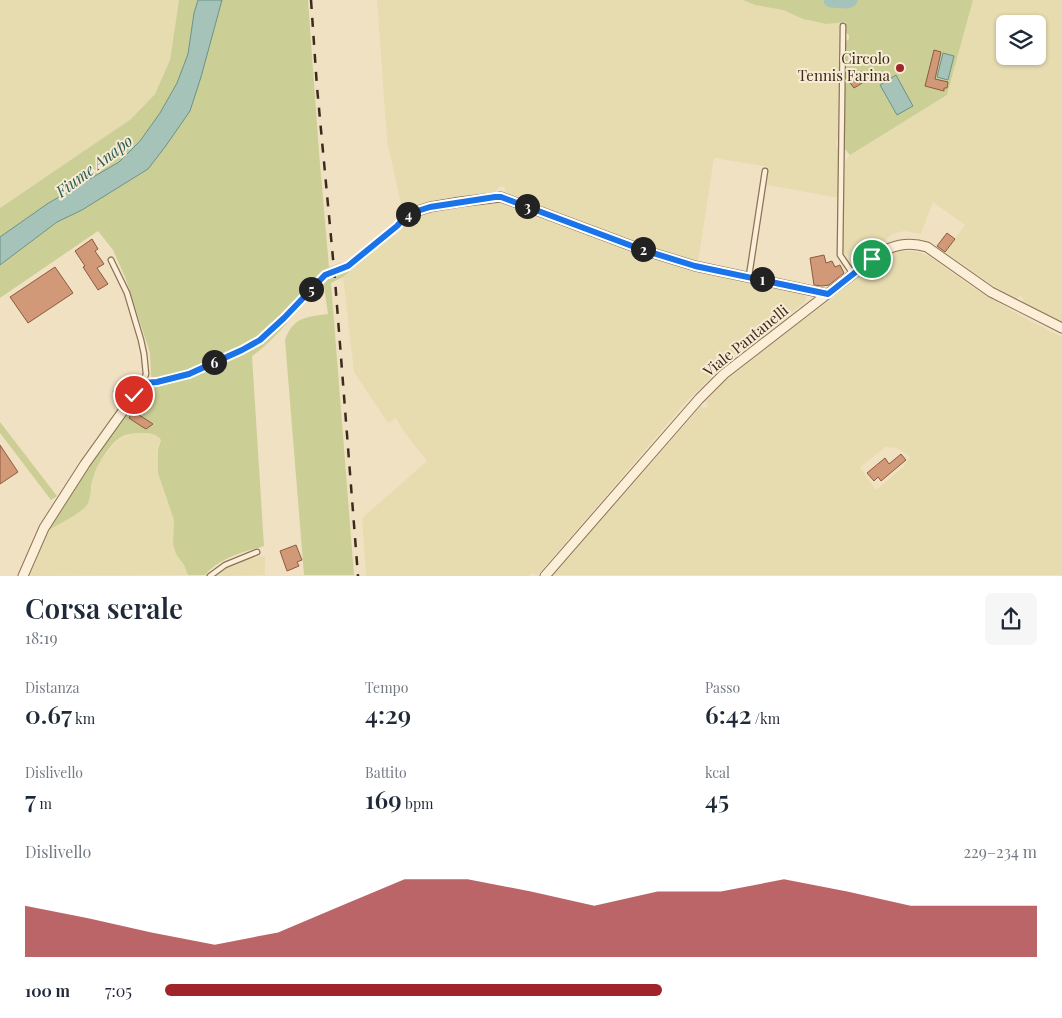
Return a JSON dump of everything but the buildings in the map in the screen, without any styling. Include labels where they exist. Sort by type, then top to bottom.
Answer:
[{"type":"street","points":[[408,214],[438,206],[501,197],[640,249],[695,266],[828,294]]},
{"type":"street","name":"Viale Pantanelli","points":[[545,576],[699,399],[724,374],[882,252],[894,246],[919,244],[928,248],[991,292],[1062,328]]},
{"type":"street","points":[[23,576],[44,528],[85,464],[143,383]]},
{"type":"lane","points":[[843,26],[840,255],[853,274]]},
{"type":"lane","points":[[749,276],[766,171]]},
{"type":"lane","points":[[111,260],[127,293],[142,340],[146,374],[143,383]]},
{"type":"lane","points":[[210,576],[225,564],[257,552]]},
{"type":"path","points":[[143,383],[157,382],[189,374],[260,340],[325,275],[348,266],[397,226],[408,214]]},
{"type":"shaded area","points":[[0,0],[179,0],[170,60],[155,94],[131,119],[0,208]]},
{"type":"shaded area","points":[[377,0],[743,0],[755,5],[783,10],[803,19],[826,24],[840,22],[838,140],[836,141],[836,146],[838,147],[839,198],[767,185],[769,167],[714,158],[698,263],[651,249],[647,240],[642,239],[640,242],[633,242],[507,194],[504,187],[500,186],[495,192],[439,202],[409,210],[406,207],[402,208],[387,141]]},
{"type":"shaded area","points":[[973,0],[1062,0],[1062,323],[1024,303],[1022,297],[1020,296],[1016,299],[995,287],[945,252],[965,225],[933,202],[921,234],[904,231],[893,234],[862,259],[842,253],[844,163],[850,155],[947,95]]},
{"type":"shaded area","points":[[502,202],[572,225],[803,294],[806,297],[805,302],[720,368],[688,400],[538,575],[532,573],[529,576],[366,576],[362,518],[427,461],[402,429],[396,418],[388,423],[354,372],[343,277],[414,218],[431,212]]},
{"type":"shaded area","points":[[899,251],[912,251],[929,256],[972,287],[1021,316],[1062,337],[1062,575],[553,575],[701,406],[705,409],[708,406],[706,401],[724,381],[888,255]],"holes":[[[886,447],[897,448],[910,457],[903,467],[876,490],[860,467]]]},
{"type":"shaded area","points":[[136,433],[151,433],[157,435],[161,440],[158,450],[158,473],[175,520],[176,554],[188,575],[28,576],[48,531],[84,508],[92,486],[93,476],[100,461],[122,437]]},
{"type":"shaded area","points":[[265,556],[265,575],[214,576],[234,563]]},
{"type":"green space","points":[[179,0],[198,0],[194,13],[188,54],[177,83],[160,113],[140,141],[119,162],[47,204],[0,237],[0,208],[131,119],[155,94],[170,60]]},
{"type":"green space","points":[[222,0],[308,0],[329,267],[347,262],[399,219],[429,211],[499,199],[502,202],[431,212],[414,218],[343,277],[331,283],[354,575],[304,575],[285,340],[288,332],[296,322],[307,317],[328,314],[324,287],[305,303],[271,340],[252,356],[264,546],[224,560],[205,575],[188,575],[176,554],[173,544],[174,520],[158,473],[158,450],[161,440],[155,435],[146,433],[125,435],[113,444],[96,470],[87,505],[48,531],[86,469],[134,402],[155,389],[151,375],[150,353],[125,277],[113,250],[98,231],[0,298],[0,265],[57,222],[82,210],[148,169],[165,147],[211,38]]},
{"type":"green space","name":"Circolo Tennis Farina","points":[[743,0],[973,0],[947,95],[850,155],[842,146],[846,41],[849,39],[849,35],[846,33],[846,22],[826,24],[803,19],[783,10],[755,5]]},
{"type":"green space","points":[[0,422],[57,496],[51,500],[0,433]]},
{"type":"water","points":[[198,0],[222,0],[190,111],[165,147],[148,169],[82,210],[57,222],[0,265],[0,237],[47,204],[119,162],[140,141],[160,113],[177,83],[188,54],[194,13]]},
{"type":"water","points":[[943,53],[954,56],[948,80],[937,77]]},
{"type":"water","points":[[896,75],[913,106],[897,115],[880,85]]},
{"type":"waterway","name":"Fiume Anapo","points":[[831,0],[850,0]]},
{"type":"railway","points":[[311,0],[358,576]]},
{"type":"place","name":"Circolo Tennis Farina","points":[[900,68]]},
{"type":"route","points":[[134,395],[143,383],[157,382],[189,374],[260,340],[325,275],[348,266],[397,226],[408,214],[430,207],[501,197],[640,249],[695,266],[828,294],[872,259]]}]
